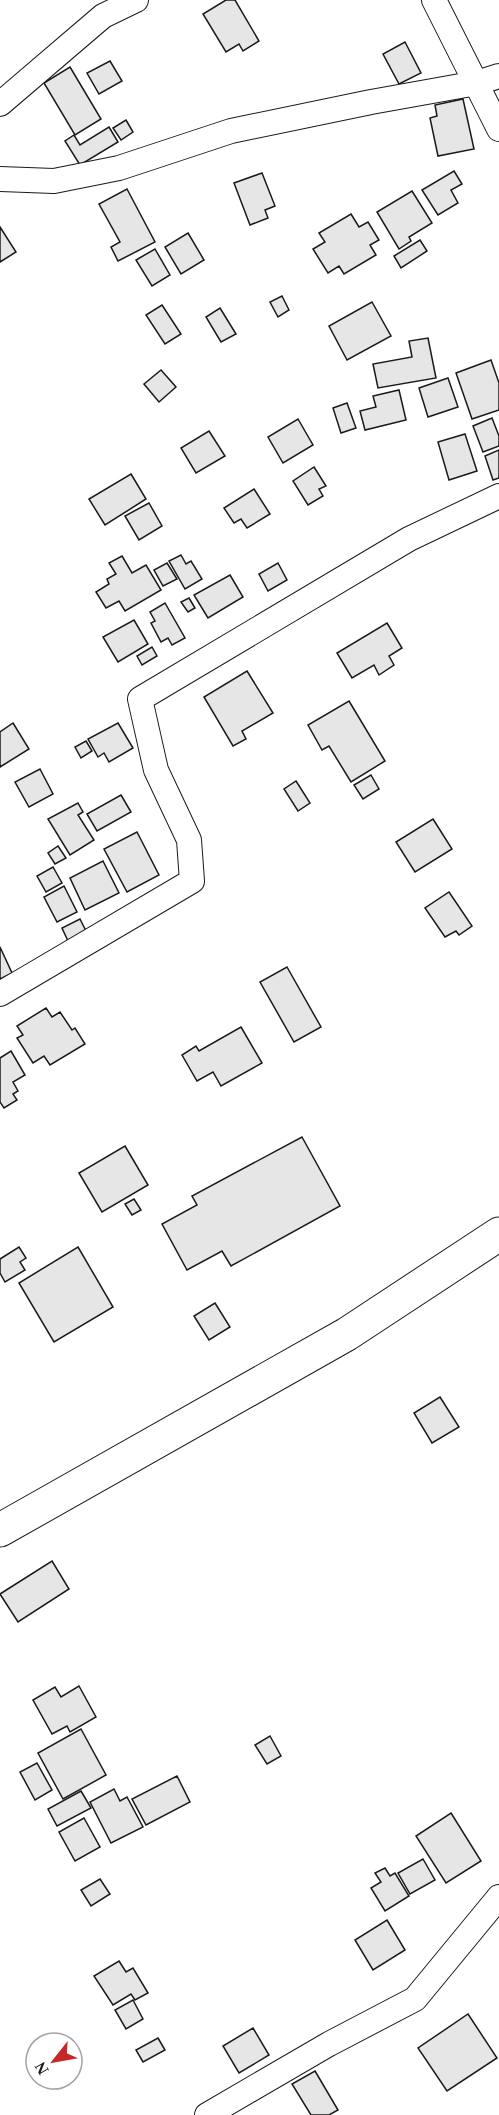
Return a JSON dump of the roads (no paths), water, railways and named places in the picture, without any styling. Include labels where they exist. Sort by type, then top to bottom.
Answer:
[{"type":"main road","points":[[0,1530],[347,1334],[499,1234]]},
{"type":"street","points":[[0,104],[103,16],[136,0]]},
{"type":"street","points":[[434,0],[488,79],[499,129]]},
{"type":"street","points":[[0,179],[54,181],[119,168],[231,131],[488,79]]},
{"type":"street","points":[[0,994],[192,881],[189,840],[156,770],[140,699],[410,539],[499,496]]},
{"type":"street","points":[[207,2115],[329,2044],[415,1999],[499,1897]]}]
